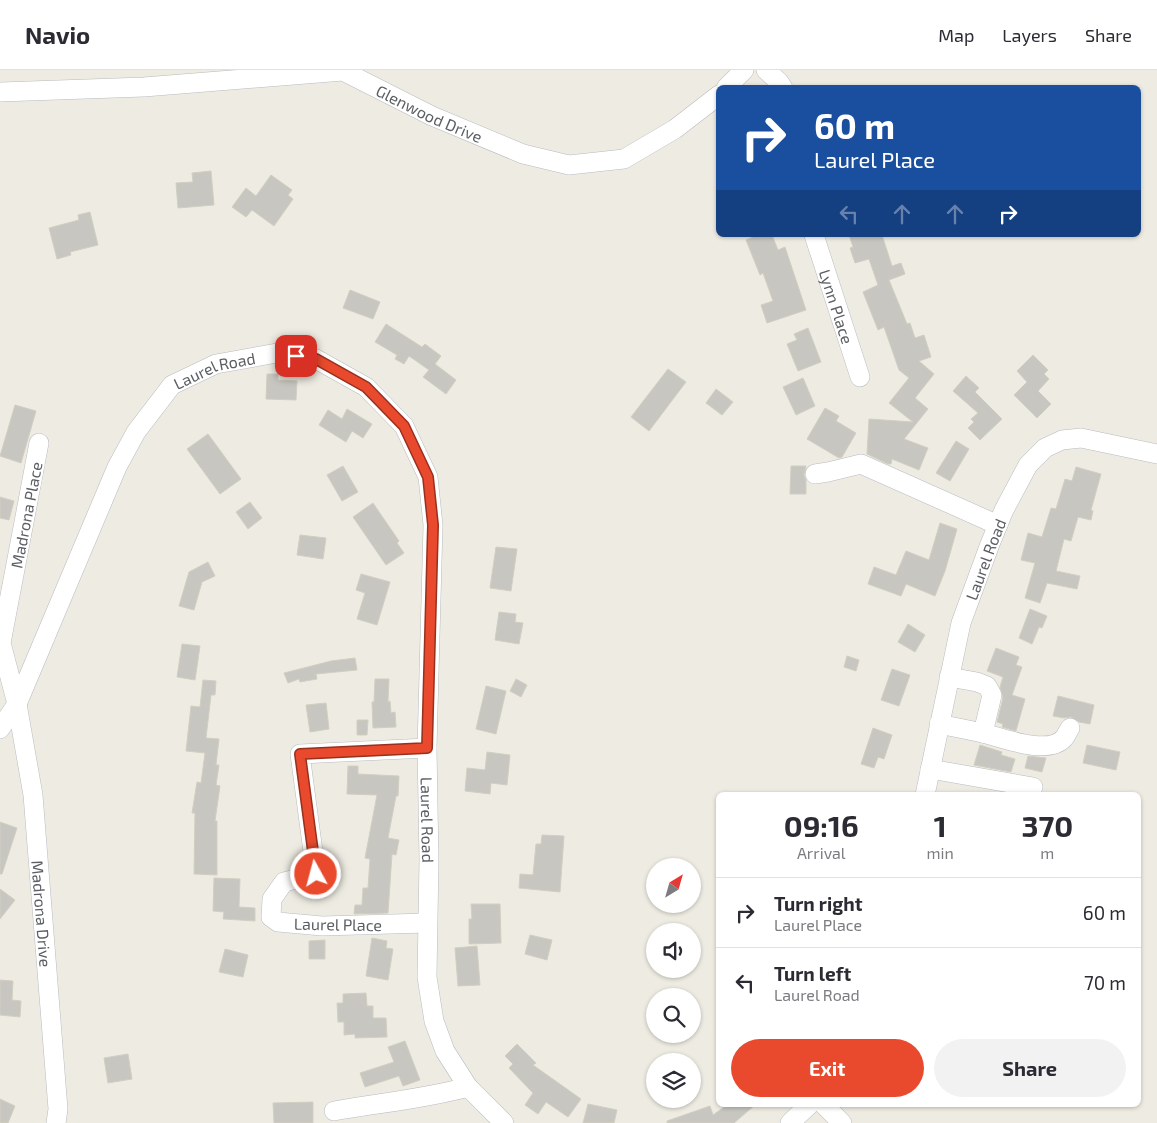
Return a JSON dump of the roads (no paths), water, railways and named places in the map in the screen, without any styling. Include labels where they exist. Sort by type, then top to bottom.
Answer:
[{"type":"street","points":[[729,85],[744,70]]},
{"type":"street","points":[[766,70],[781,85]]},
{"type":"street","name":"Glenwood Drive","points":[[0,92],[144,87],[343,71],[432,116],[523,154],[569,165],[624,159],[675,129],[716,97]]},
{"type":"street","name":"Lynn Place","points":[[815,237],[860,377]]},
{"type":"street","name":"Laurel Road","points":[[0,729],[17,704],[117,467],[136,432],[172,385],[216,364],[277,353],[316,359],[366,387],[404,426],[428,477],[433,525],[427,748],[429,860],[427,977],[434,1021],[445,1051],[468,1087],[504,1123]]},
{"type":"street","name":"Laurel Road","points":[[926,792],[961,623],[998,526],[1028,465],[1045,448],[1062,440],[1082,438],[1157,454]]},
{"type":"street","name":"Madrona Place","points":[[17,704],[1,643],[40,443]]},
{"type":"street","points":[[814,474],[861,464],[998,526]]},
{"type":"street","points":[[949,677],[977,682],[987,686],[992,695],[983,733]]},
{"type":"street","name":"Madrona Drive","points":[[17,704],[32,795],[58,1109],[56,1123]]},
{"type":"street","points":[[939,724],[1037,746],[1050,745],[1063,740],[1070,728]]},
{"type":"street","name":"Laurel Place","points":[[427,748],[300,754],[316,874],[284,882],[272,899],[271,916],[278,922],[322,926],[427,924]]},
{"type":"street","points":[[930,769],[1034,787]]},
{"type":"street","points":[[334,1111],[370,1104],[440,1095],[468,1087]]},
{"type":"street","points":[[790,1123],[807,1107]]},
{"type":"street","points":[[826,1107],[842,1123]]}]
